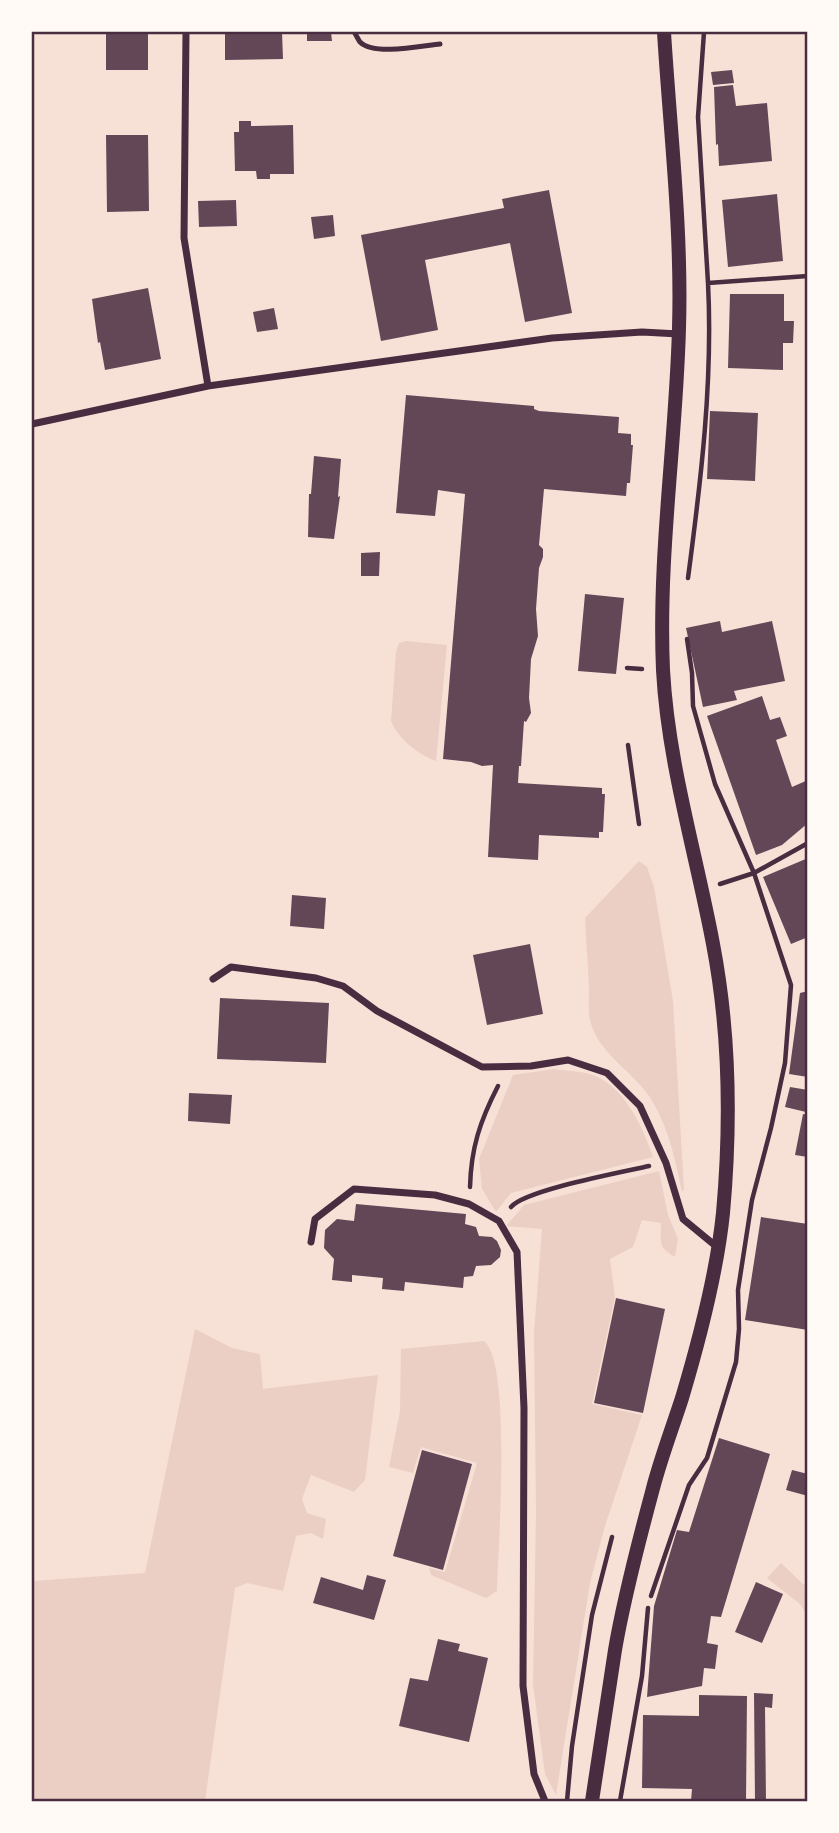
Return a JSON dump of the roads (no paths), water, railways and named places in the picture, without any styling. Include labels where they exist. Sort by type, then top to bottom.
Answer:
[{"type":"main road","points":[[592,1801],[615,1647],[653,1485],[683,1393],[718,1249],[726,1173],[727,1059],[716,961],[674,758],[663,670],[669,465],[679,334],[680,278],[664,32]]},
{"type":"street","points":[[186,32],[184,238],[208,386]]},
{"type":"street","points":[[32,424],[208,386],[552,338],[642,332],[679,334]]},
{"type":"street","points":[[213,979],[231,967],[269,970],[325,980],[343,986],[377,1011],[482,1067],[531,1066],[568,1060],[607,1073],[640,1106],[666,1163],[683,1219],[718,1249]]},
{"type":"street","points":[[311,1242],[315,1219],[354,1189],[435,1195],[469,1204],[499,1221],[517,1252],[524,1408],[523,1686],[534,1774],[545,1801]]},
{"type":"lane","points":[[354,32],[359,41],[370,48],[393,49],[440,44]]}]
